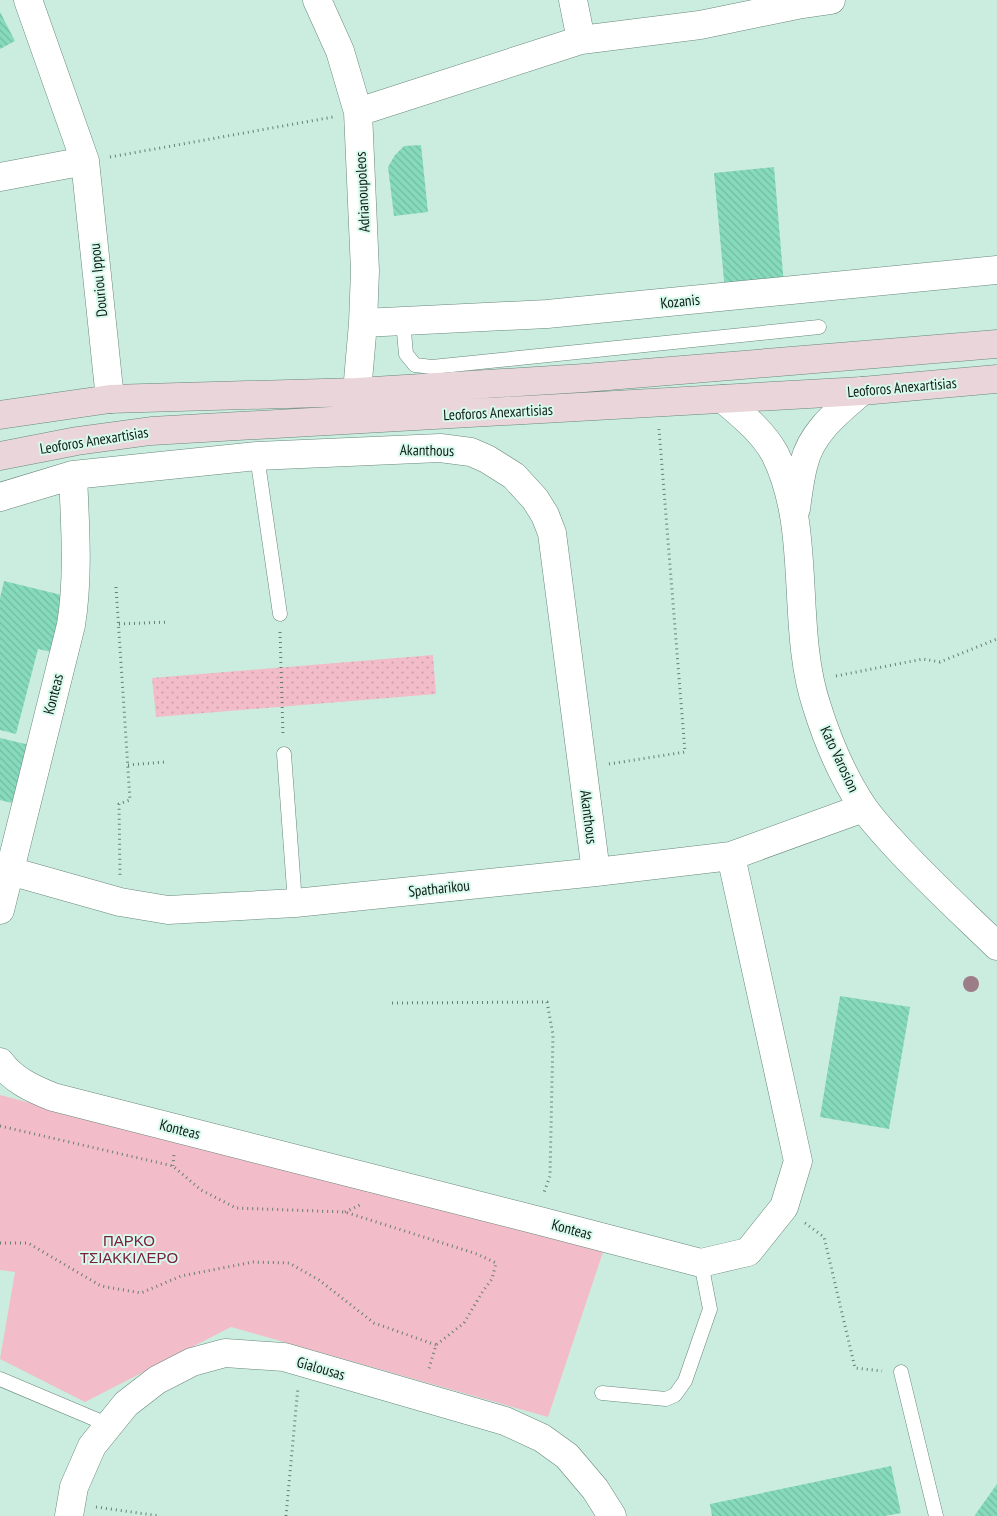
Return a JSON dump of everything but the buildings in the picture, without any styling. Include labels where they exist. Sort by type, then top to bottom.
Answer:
[{"type":"main road","name":"Leoforos Anexartisias","points":[[0,415],[110,399],[357,392],[584,378],[997,344]]},
{"type":"main road","name":"Leoforos Anexartisias","points":[[0,456],[77,441],[151,431],[862,391],[997,379]]},
{"type":"street","name":"Douriou Ippou","points":[[28,0],[85,161],[110,399]]},
{"type":"street","name":"Adrianoupoleos","points":[[318,0],[340,51],[358,112],[365,271],[357,392]]},
{"type":"street","points":[[573,0],[582,40]]},
{"type":"street","points":[[358,112],[582,40],[700,25],[796,3],[831,0]]},
{"type":"street","points":[[0,177],[85,161]]},
{"type":"street","name":"Kozanis","points":[[363,323],[548,314],[997,270]]},
{"type":"street","name":"Kato Varosion","points":[[794,518],[804,462],[815,438],[833,416],[862,391]]},
{"type":"street","name":"Kato Varosion","points":[[724,399],[755,427],[774,453],[785,480],[794,518],[804,634],[811,681],[816,705],[844,773],[863,808],[909,861],[997,946]]},
{"type":"street","name":"Akanthous","points":[[0,497],[72,475],[257,456],[423,448],[457,449],[471,452],[487,459],[514,476],[524,486],[545,515],[552,533],[596,872]]},
{"type":"street","name":"Konteas","points":[[0,910],[71,625],[75,601],[76,545],[72,475]]},
{"type":"street","name":"Spatharikou","points":[[10,872],[120,902],[168,910],[295,903],[731,856],[863,808]]},
{"type":"street","name":"Konteas","points":[[0,1062],[18,1080],[32,1089],[53,1097],[701,1263],[748,1252],[784,1207],[798,1161],[731,856]]},
{"type":"street","name":"Gialousas","points":[[70,1510],[74,1487],[92,1446],[126,1404],[157,1380],[192,1362],[224,1353],[284,1357],[505,1421],[542,1438],[567,1456],[594,1489],[612,1516]]},
{"type":"lane","points":[[403,321],[406,354],[414,365],[432,367],[819,327]]},
{"type":"lane","points":[[257,456],[280,614]]},
{"type":"lane","points":[[284,754],[295,903]]},
{"type":"lane","points":[[602,1393],[666,1399],[675,1395],[685,1380],[710,1309],[701,1263]]},
{"type":"lane","points":[[901,1372],[936,1516]]},
{"type":"lane","points":[[0,1380],[109,1425]]},
{"type":"path","points":[[85,161],[358,112]]},
{"type":"path","points":[[583,769],[685,752],[657,403]]},
{"type":"path","points":[[116,587],[130,800],[119,804],[120,902]]},
{"type":"path","points":[[280,614],[284,754]]},
{"type":"path","points":[[118,624],[169,622]]},
{"type":"path","points":[[811,681],[923,659],[940,662],[997,639]]},
{"type":"path","points":[[128,765],[165,762]]},
{"type":"path","points":[[392,1003],[547,1002],[552,1035],[550,1176],[533,1219]]},
{"type":"path","points":[[0,1126],[172,1166],[201,1190],[236,1208],[344,1212],[477,1254],[496,1263],[492,1279],[464,1323],[436,1344],[374,1323],[319,1280],[289,1263],[254,1262],[181,1276],[141,1293],[101,1286],[28,1243],[0,1242]]},
{"type":"path","points":[[784,1207],[824,1237],[855,1368],[901,1372]]},
{"type":"path","points":[[286,1516],[300,1362]]},
{"type":"path","points":[[70,1510],[160,1516]]},
{"type":"green space","points":[[433,655],[436,694],[156,717],[152,678]]},
{"type":"green space","name":"ΠΑΡΚΟ ΤΣΙΑΚΚΙΛΕΡΟ","points":[[0,1095],[603,1252],[548,1417],[231,1327],[85,1402],[0,1359],[15,1272],[0,1270]]}]
